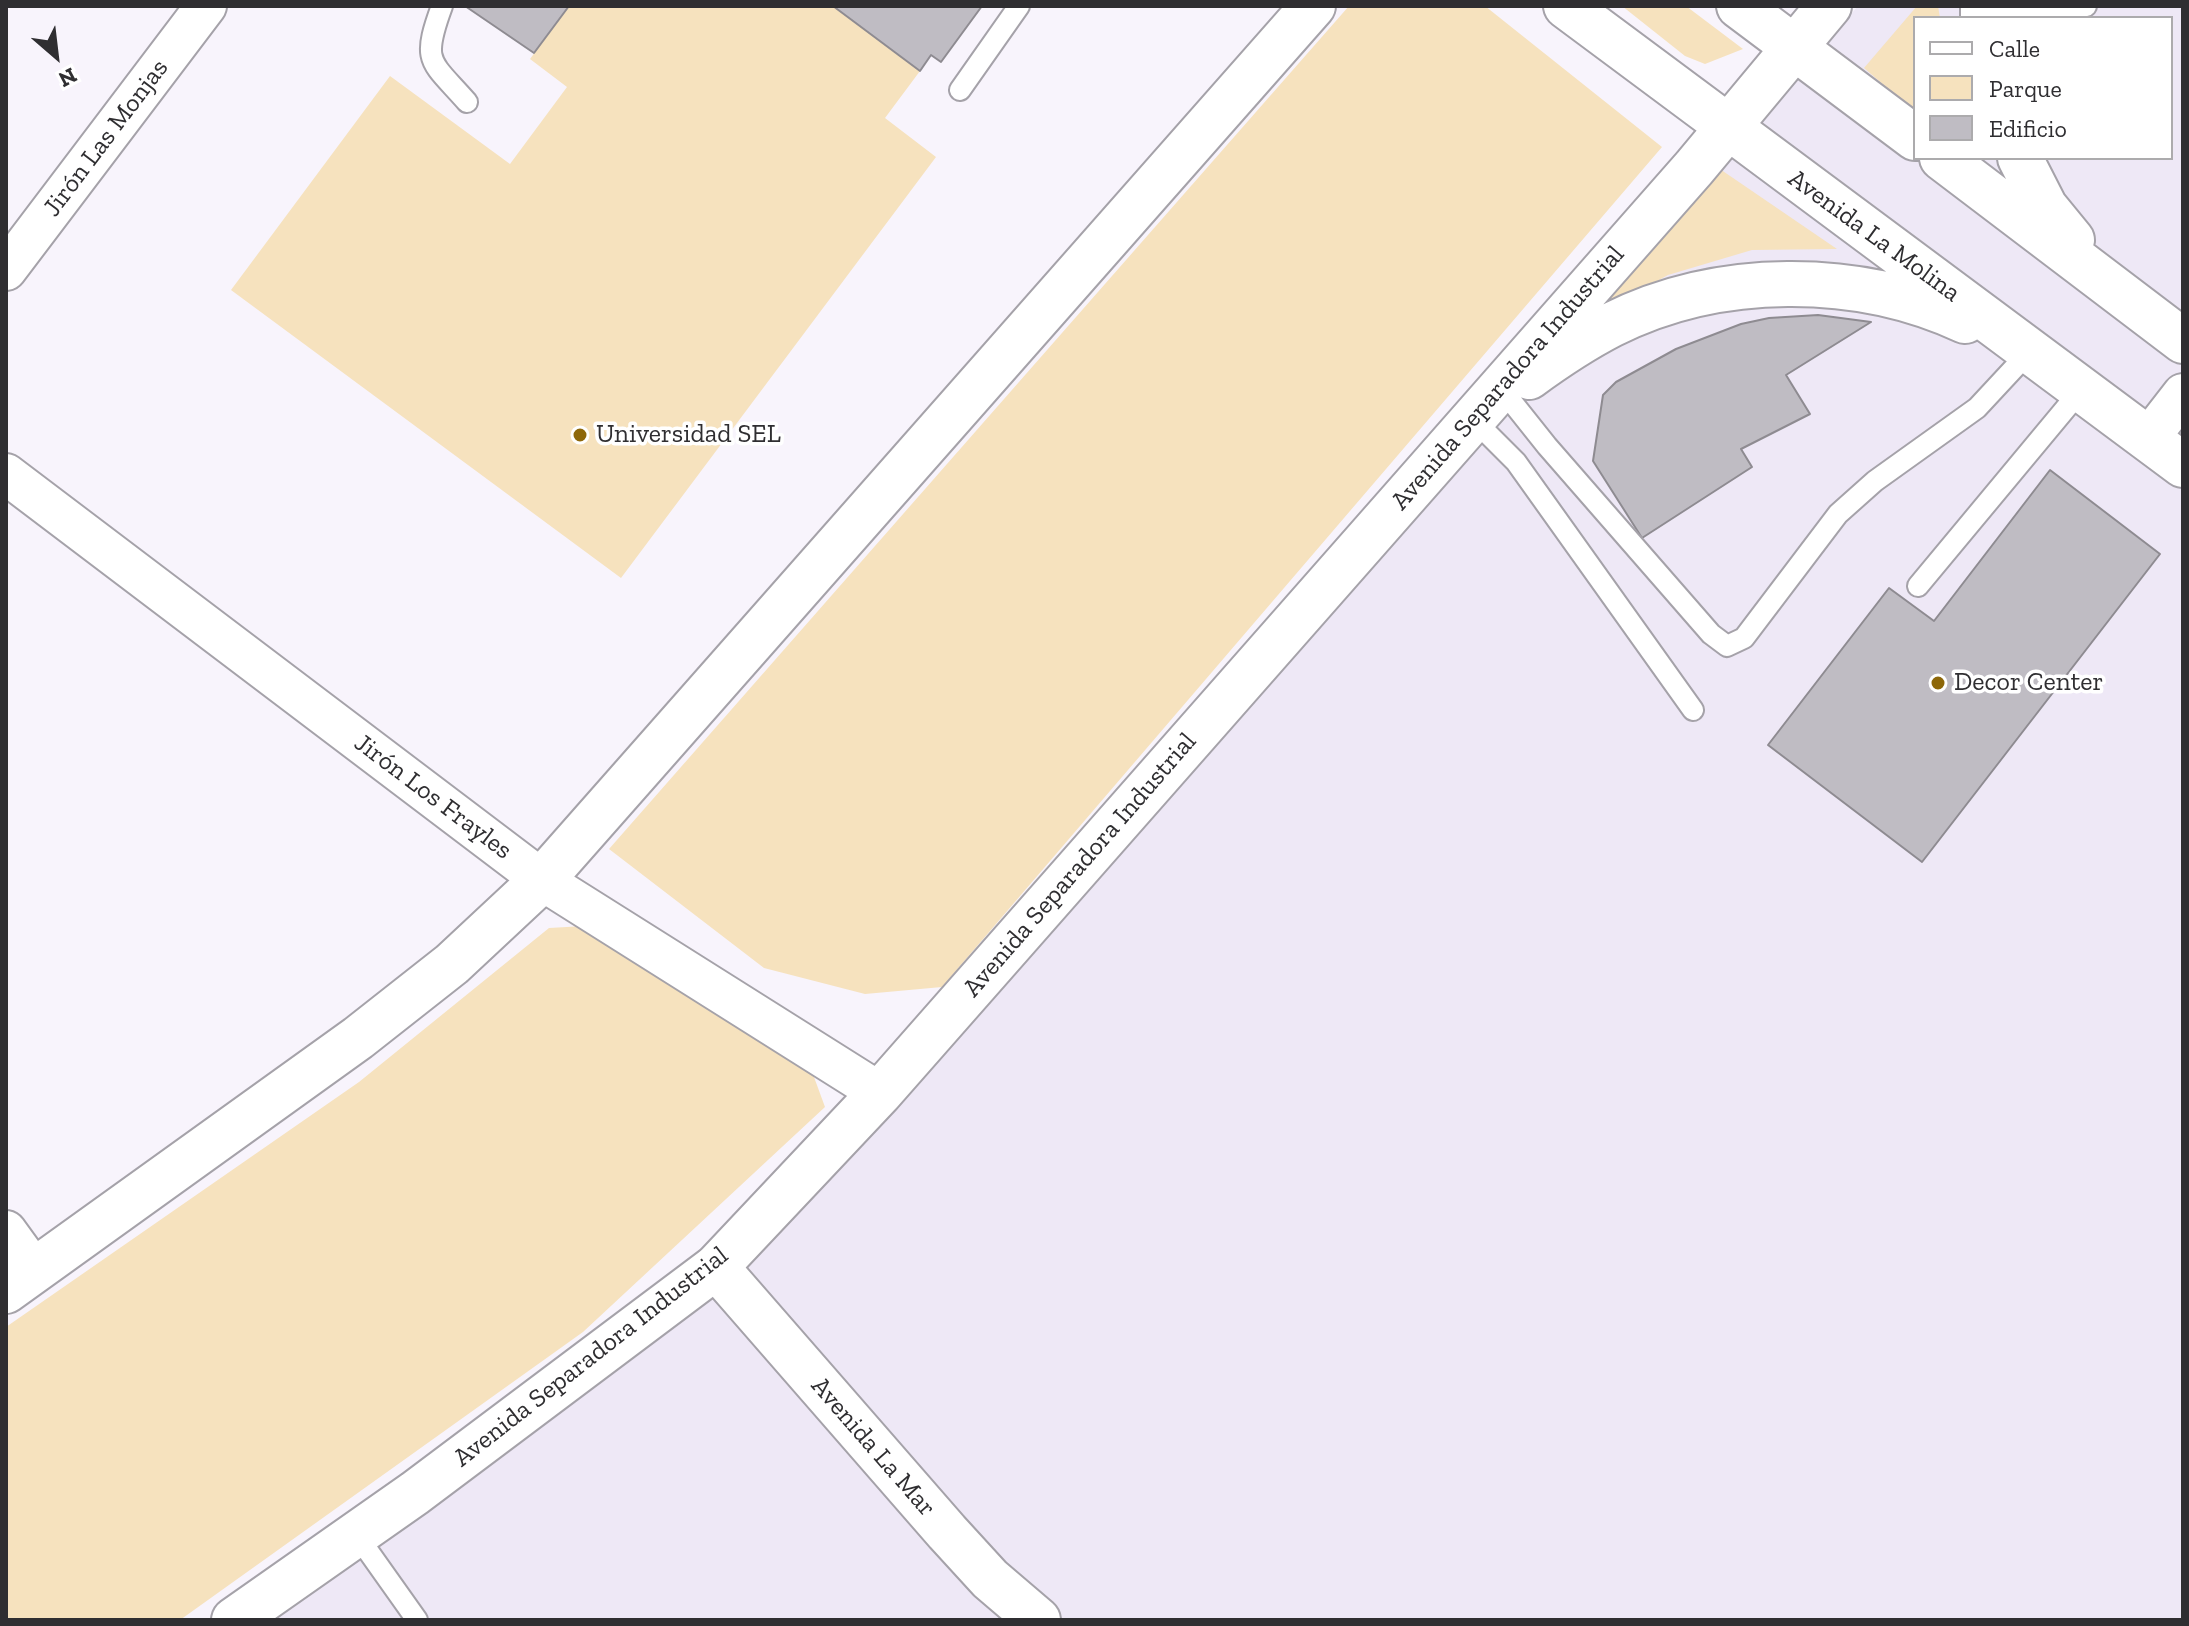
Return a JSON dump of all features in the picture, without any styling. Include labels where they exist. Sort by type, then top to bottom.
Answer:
[{"type":"main road","points":[[20,1281],[358,1038],[452,964],[542,880],[1313,6]]},
{"type":"main road","name":"Avenida La Molina","points":[[1566,6],[2183,465]]},
{"type":"main road","points":[[1739,6],[1913,137]]},
{"type":"main road","name":"Avenida Separadora Industrial","points":[[234,1620],[415,1493],[716,1267],[880,1093],[1492,400],[1728,128],[1829,6]]},
{"type":"main road","points":[[1945,160],[2183,341]]},
{"type":"main road","points":[[2021,160],[2045,207],[2101,277]]},
{"type":"main road","points":[[1492,400],[1612,325],[1678,299],[1747,285],[1818,284],[1888,294],[1955,317],[2030,351]]},
{"type":"main road","name":"Avenida La Mar","points":[[716,1267],[947,1532],[990,1579],[1038,1620]]},
{"type":"street","name":"Jirón Las Monjas","points":[[6,270],[206,6]]},
{"type":"street","points":[[2148,439],[2183,394]]},
{"type":"street","name":"Jirón Los Frayles","points":[[6,474],[542,880],[880,1093]]},
{"type":"street","points":[[6,1231],[20,1281]]},
{"type":"lane","points":[[442,6],[429,54],[431,62],[467,102]]},
{"type":"lane","points":[[960,90],[1019,6]]},
{"type":"lane","points":[[2006,16],[2086,6]]},
{"type":"lane","points":[[1492,400],[1547,446],[1711,634],[1727,646],[1744,638],[1838,514],[1875,481],[1977,408],[2030,351]]},
{"type":"lane","points":[[1918,586],[2081,390]]},
{"type":"lane","points":[[1492,400],[1516,462],[1693,710]]},
{"type":"lane","points":[[356,1534],[417,1620]]},
{"type":"shaded area","points":[[1858,6],[2183,6],[2183,1620],[261,1620],[751,1263],[1264,690]]},
{"type":"green space","name":"Universidad SEL","points":[[569,6],[833,6],[920,71],[885,118],[936,157],[621,578],[231,290],[390,76],[510,164],[567,87],[530,59]]},
{"type":"green space","points":[[1349,6],[1485,6],[1662,147],[942,987],[865,994],[764,968],[609,849]]},
{"type":"green space","points":[[1622,6],[1686,6],[1743,49],[1705,64],[1685,56]]},
{"type":"green space","points":[[1917,6],[1938,6],[1940,16],[1913,16],[1913,110],[1864,68]]},
{"type":"green space","points":[[1714,165],[1837,249],[1752,250],[1668,275],[1573,328]]},
{"type":"green space","points":[[602,925],[807,1058],[825,1107],[583,1332],[180,1620],[6,1620],[6,1327],[359,1082],[549,928]]},
{"type":"building","points":[[465,6],[569,6],[534,53]]},
{"type":"building","points":[[833,6],[982,6],[941,62],[931,55],[920,71]]},
{"type":"building","points":[[1818,315],[1871,322],[1786,375],[1810,414],[1741,449],[1752,467],[1642,538],[1593,461],[1603,395],[1616,382],[1676,349],[1741,324],[1769,318]]},
{"type":"building","name":"Decor Center","points":[[2050,470],[2160,554],[1922,862],[1768,745],[1889,588],[1934,621]]},
{"type":"place","name":"Universidad SEL","points":[[580,435]]},
{"type":"place","name":"Decor Center","points":[[1938,683]]}]
